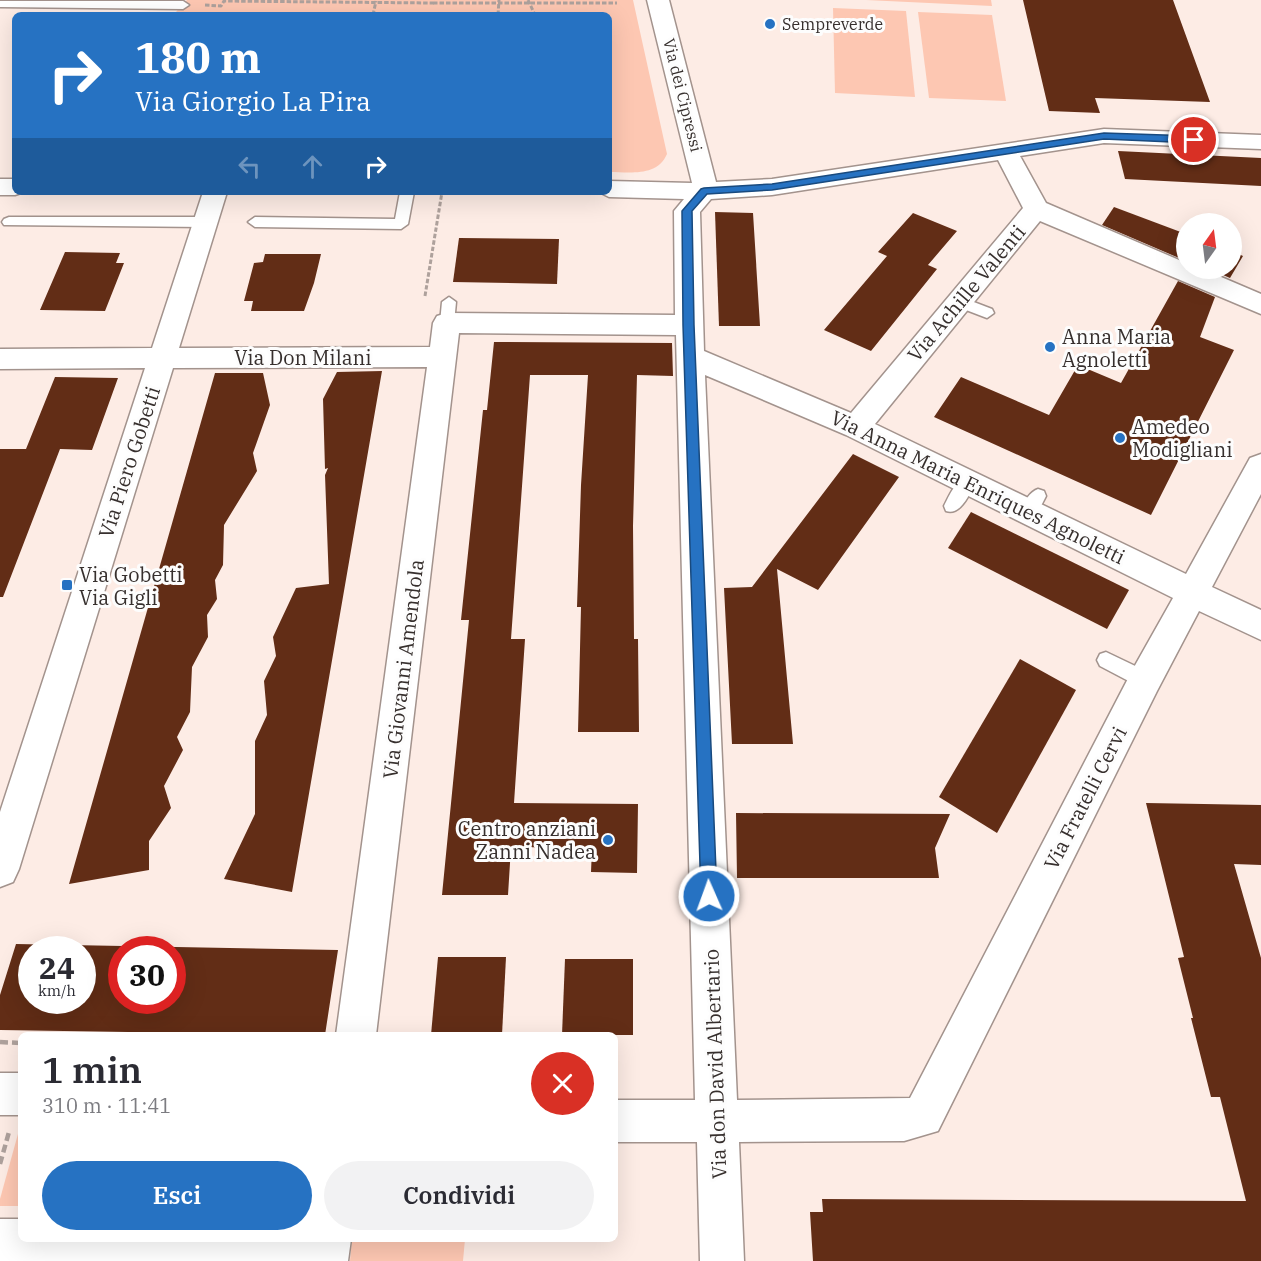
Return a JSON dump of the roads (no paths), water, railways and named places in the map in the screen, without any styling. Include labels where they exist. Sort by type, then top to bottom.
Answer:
[{"type":"street","name":"Via dei Cipressi","points":[[658,0],[704,176],[704,191]]},
{"type":"street","points":[[612,189],[704,191],[772,187],[1104,136],[1261,142]]},
{"type":"street","name":"Via Achille Valenti","points":[[856,427],[1036,209],[1006,152]]},
{"type":"street","name":"Via don David Albertario","points":[[704,191],[687,211],[690,357],[722,1261]]},
{"type":"street","name":"Via Piero Gobetti","points":[[0,869],[214,195]]},
{"type":"street","points":[[1036,209],[1261,305]]},
{"type":"street","name":"Via Giovanni Amendola","points":[[356,1032],[448,313],[689,325]]},
{"type":"street","name":"Via Don Milani","points":[[0,359],[443,357]]},
{"type":"street","name":"Via Anna Maria Enriques Agnoletti","points":[[690,357],[856,427],[960,494],[1033,503],[1192,591],[1261,626]]},
{"type":"street","name":"Via Fratelli Cervi","points":[[716,1120],[904,1120],[923,1116],[1145,680],[1261,466]]},
{"type":"street","points":[[0,1094],[18,1094]]},
{"type":"street","points":[[618,1121],[716,1120]]},
{"type":"street","points":[[0,1241],[18,1241]]},
{"type":"street","points":[[101,1242],[304,1244],[304,1242]]},
{"type":"street","points":[[326,1261],[329,1242]]},
{"type":"lane","points":[[0,4],[183,5]]},
{"type":"lane","points":[[255,222],[401,224],[406,195]]},
{"type":"lane","points":[[9,222],[205,222]]},
{"type":"lane","points":[[958,301],[987,314]]},
{"type":"lane","points":[[1106,660],[1145,680]]},
{"type":"place","name":"Sempreverde","points":[[770,24]]},
{"type":"place","name":"Anna Maria Agnoletti","points":[[1050,347]]},
{"type":"place","name":"Amedeo Modigliani","points":[[1120,438]]},
{"type":"place","name":"Via Gobetti Via Gigli","points":[[67,585]]},
{"type":"place","name":"Centro anziani Zanni Nadea","points":[[608,840]]}]
